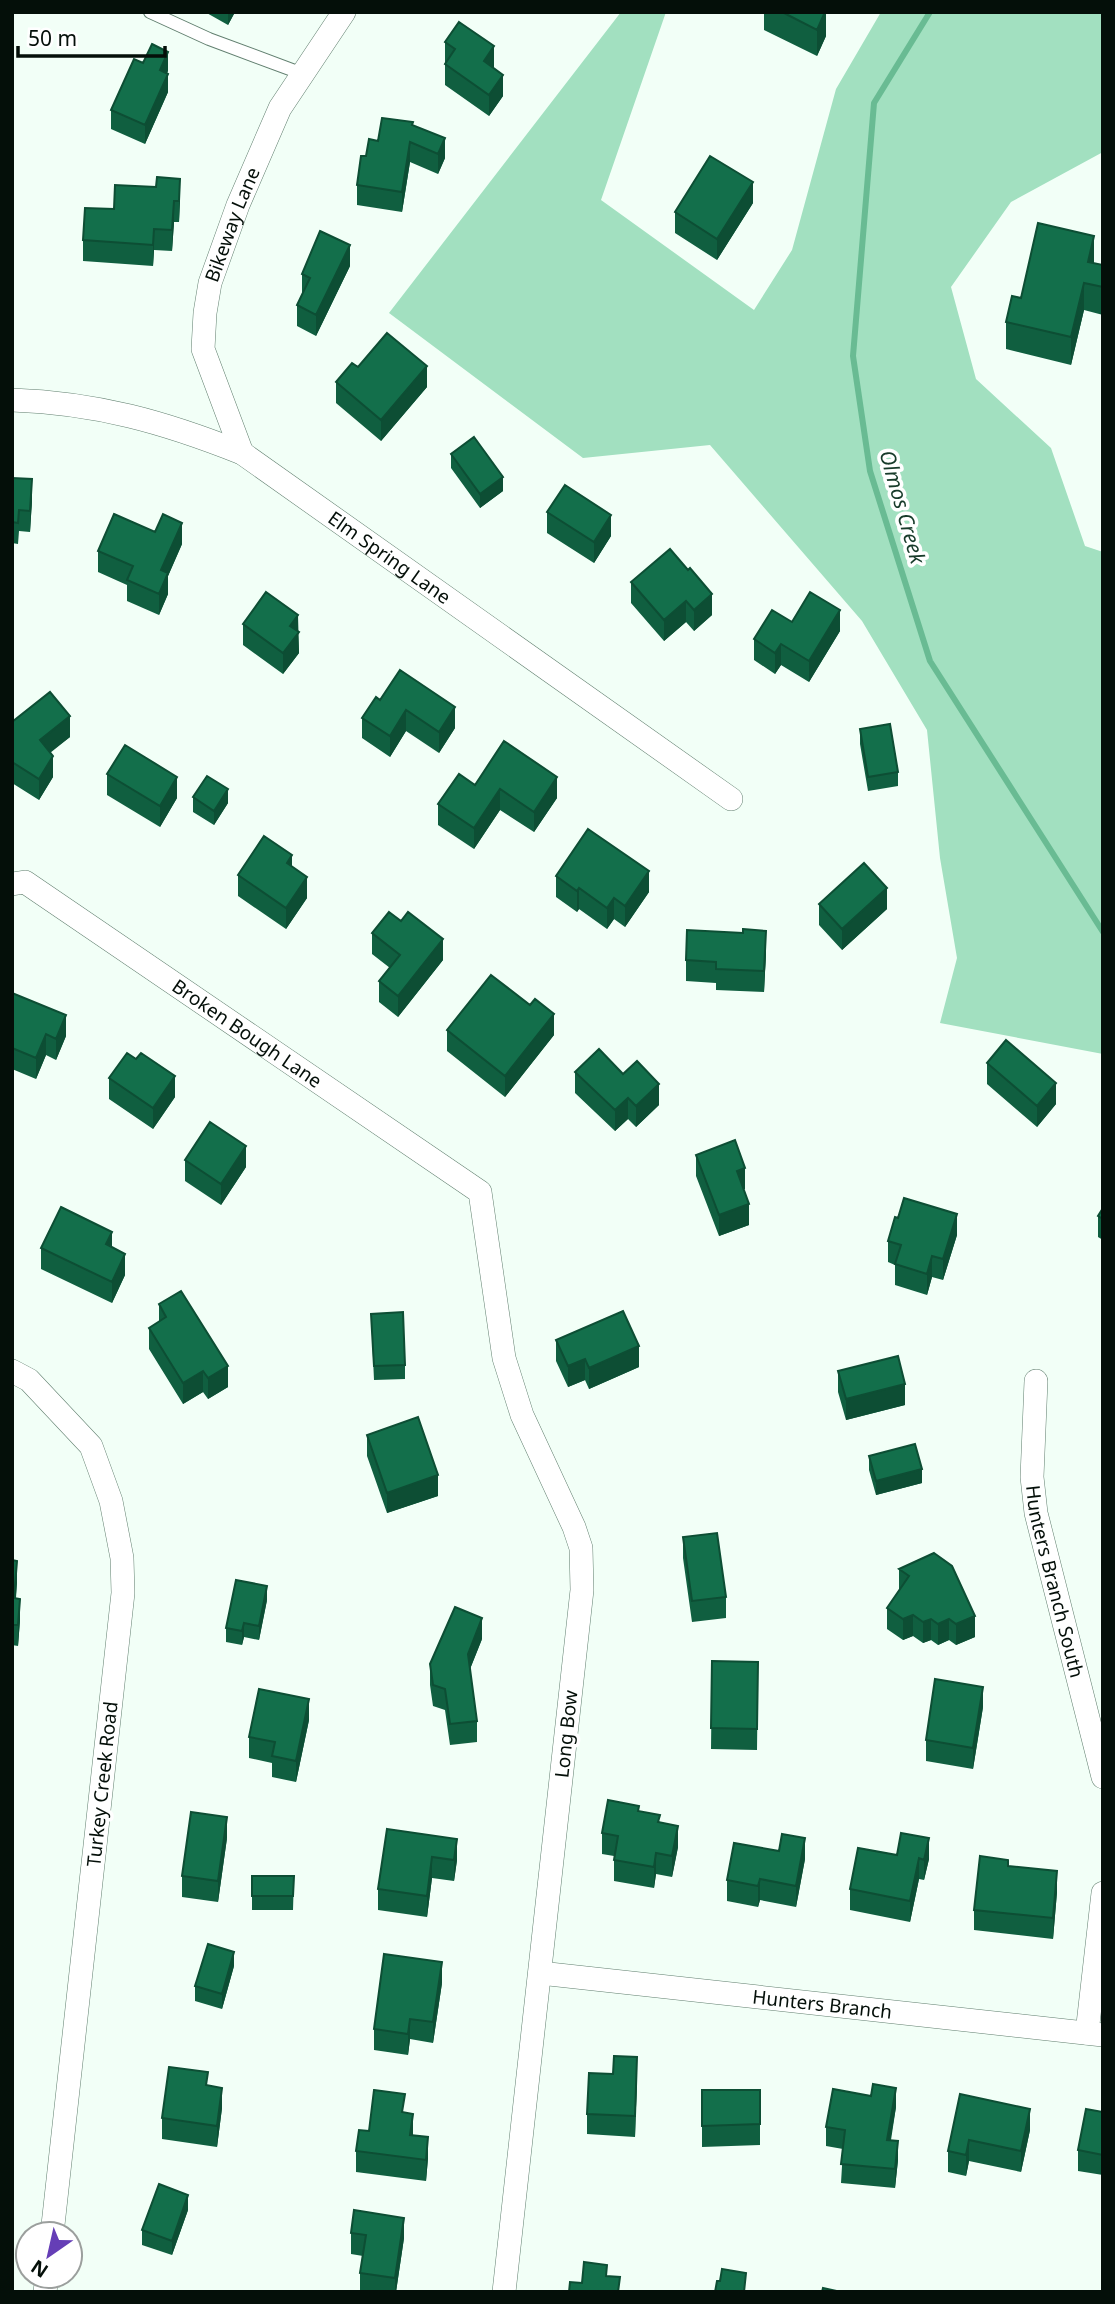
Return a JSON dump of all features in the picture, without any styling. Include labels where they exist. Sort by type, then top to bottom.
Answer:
[{"type":"street","name":"Bikeway Lane","points":[[242,453],[203,349],[205,313],[216,263],[280,108],[344,12]]},
{"type":"street","name":"Elm Spring Lane","points":[[12,400],[93,407],[181,429],[242,453],[731,799]]},
{"type":"street","name":"Broken Bough Lane","points":[[12,884],[25,882],[480,1192]]},
{"type":"street","name":"Long Bow","points":[[480,1192],[504,1358],[522,1415],[574,1527],[581,1548],[582,1590],[504,2292]]},
{"type":"street","name":"Turkey Creek Road","points":[[12,1371],[29,1380],[91,1446],[111,1501],[122,1558],[123,1593],[54,2220]]},
{"type":"street","name":"Hunters Branch South","points":[[1037,1381],[1032,1477],[1036,1513],[1103,1777]]},
{"type":"street","points":[[1095,2034],[1103,1894]]},
{"type":"street","name":"Hunters Branch","points":[[540,1973],[1095,2034]]},
{"type":"lane","points":[[150,12],[209,39],[303,74]]},
{"type":"green space","points":[[621,12],[666,12],[601,200],[754,310],[792,250],[836,89],[881,12],[1103,12],[1103,152],[1011,202],[951,287],[976,379],[1051,448],[1085,546],[1103,552],[1103,1054],[940,1023],[957,958],[940,858],[927,730],[862,621],[710,445],[583,458],[389,313]]},
{"type":"building","points":[[782,12],[825,12],[817,30]]},
{"type":"building","points":[[459,22],[494,46],[484,61],[503,75],[489,95],[445,64],[455,49],[445,42]]},
{"type":"building","points":[[152,44],[168,52],[160,70],[168,74],[145,125],[111,110],[134,59],[143,63]]},
{"type":"building","points":[[382,118],[413,122],[412,125],[445,138],[438,154],[410,142],[402,192],[357,185],[361,156],[366,156],[369,139],[378,141]]},
{"type":"building","points":[[710,156],[753,182],[717,239],[675,212]]},
{"type":"building","points":[[157,177],[180,179],[179,201],[174,201],[172,230],[154,229],[153,245],[83,240],[85,208],[114,209],[115,185],[156,187]]},
{"type":"building","points":[[1038,223],[1094,236],[1088,262],[1103,265],[1103,287],[1084,283],[1071,337],[1006,322],[1012,296],[1021,298]]},
{"type":"building","points":[[320,231],[350,245],[316,315],[297,305],[310,278],[302,274]]},
{"type":"building","points":[[387,333],[427,366],[381,420],[336,382],[352,363],[358,367]]},
{"type":"building","points":[[474,437],[503,477],[480,494],[451,454]]},
{"type":"building","points":[[12,478],[32,479],[30,511],[19,510],[18,523],[12,522]]},
{"type":"building","points":[[565,485],[611,515],[594,542],[547,512]]},
{"type":"building","points":[[114,514],[155,532],[163,514],[182,523],[161,570],[168,573],[159,594],[127,580],[133,566],[98,551]]},
{"type":"building","points":[[670,549],[712,594],[694,610],[686,601],[664,620],[631,582]]},
{"type":"building","points":[[266,592],[298,615],[290,626],[299,632],[283,653],[243,624]]},
{"type":"building","points":[[810,592],[840,610],[809,661],[781,644],[775,653],[754,639],[772,610],[792,622]]},
{"type":"building","points":[[400,670],[455,707],[439,732],[406,710],[390,736],[362,718],[376,697],[380,700]]},
{"type":"building","points":[[50,692],[70,716],[40,740],[53,756],[39,779],[12,762],[12,722]]},
{"type":"building","points":[[890,724],[898,772],[868,777],[860,729]]},
{"type":"building","points":[[504,741],[557,777],[534,812],[500,789],[474,828],[438,804],[459,774],[475,785]]},
{"type":"building","points":[[125,745],[177,777],[160,806],[107,774]]},
{"type":"building","points":[[207,776],[228,789],[214,811],[193,797]]},
{"type":"building","points":[[588,829],[649,871],[625,906],[614,898],[607,908],[556,876]]},
{"type":"building","points":[[264,836],[292,855],[287,863],[307,877],[286,908],[238,875]]},
{"type":"building","points":[[864,863],[887,888],[842,929],[819,904]]},
{"type":"building","points":[[389,912],[401,921],[408,912],[443,939],[398,996],[379,981],[400,955],[372,933]]},
{"type":"building","points":[[743,929],[766,931],[764,971],[716,969],[716,962],[686,960],[687,930],[743,933]]},
{"type":"building","points":[[491,975],[530,1005],[535,999],[554,1014],[505,1076],[447,1030]]},
{"type":"building","points":[[12,993],[66,1015],[56,1039],[46,1034],[36,1058],[12,1048]]},
{"type":"building","points":[[1006,1040],[1056,1083],[1037,1106],[987,1063]]},
{"type":"building","points":[[599,1049],[623,1074],[637,1061],[659,1084],[636,1106],[628,1098],[615,1110],[575,1072]]},
{"type":"building","points":[[127,1053],[136,1059],[141,1053],[175,1076],[153,1108],[109,1078]]},
{"type":"building","points":[[210,1122],[246,1146],[221,1184],[185,1160]]},
{"type":"building","points":[[735,1140],[745,1168],[737,1171],[749,1204],[719,1215],[696,1155]]},
{"type":"building","points":[[904,1198],[957,1214],[943,1259],[932,1256],[927,1274],[895,1264],[901,1245],[888,1241]]},
{"type":"building","points":[[61,1207],[112,1232],[106,1244],[125,1254],[112,1282],[41,1248]]},
{"type":"building","points":[[181,1291],[228,1366],[208,1378],[203,1371],[183,1383],[149,1328],[166,1317],[159,1304]]},
{"type":"building","points":[[623,1311],[639,1346],[589,1368],[585,1359],[568,1366],[556,1340]]},
{"type":"building","points":[[403,1312],[405,1365],[374,1366],[371,1314]]},
{"type":"building","points":[[898,1356],[905,1384],[846,1399],[838,1371]]},
{"type":"building","points":[[418,1417],[438,1475],[387,1493],[367,1435]]},
{"type":"building","points":[[915,1444],[922,1469],[876,1481],[869,1456]]},
{"type":"building","points":[[717,1533],[726,1597],[692,1601],[683,1537]]},
{"type":"building","points":[[934,1553],[952,1566],[975,1616],[956,1624],[949,1619],[938,1624],[931,1619],[923,1622],[913,1615],[903,1619],[887,1608],[909,1576],[899,1569]]},
{"type":"building","points":[[12,1560],[17,1561],[14,1598],[20,1599],[18,1625],[12,1625]]},
{"type":"building","points":[[236,1580],[267,1586],[259,1626],[244,1623],[242,1631],[226,1628]]},
{"type":"building","points":[[455,1607],[482,1618],[468,1654],[477,1721],[450,1724],[445,1689],[433,1685],[430,1664]]},
{"type":"building","points":[[712,1661],[758,1662],[757,1729],[711,1728]]},
{"type":"building","points":[[935,1679],[983,1687],[973,1748],[926,1740]]},
{"type":"building","points":[[259,1689],[309,1699],[296,1761],[272,1756],[275,1742],[249,1737]]},
{"type":"building","points":[[608,1800],[639,1806],[638,1811],[660,1815],[658,1822],[678,1826],[672,1856],[656,1853],[654,1867],[614,1860],[618,1836],[602,1833]]},
{"type":"building","points":[[191,1812],[227,1817],[218,1881],[182,1876]]},
{"type":"building","points":[[387,1829],[457,1839],[454,1860],[432,1857],[427,1896],[378,1889]]},
{"type":"building","points":[[901,1833],[929,1838],[924,1860],[919,1858],[910,1901],[850,1889],[858,1848],[897,1855]]},
{"type":"building","points":[[782,1834],[805,1838],[796,1886],[760,1879],[758,1886],[727,1880],[734,1843],[779,1851]]},
{"type":"building","points":[[980,1856],[1008,1860],[1008,1866],[1057,1871],[1053,1918],[974,1910]]},
{"type":"building","points":[[252,1876],[294,1876],[293,1896],[252,1896]]},
{"type":"building","points":[[208,1944],[234,1952],[222,1994],[195,1986]]},
{"type":"building","points":[[384,1954],[442,1962],[433,2022],[410,2019],[408,2034],[374,2029]]},
{"type":"building","points":[[614,2056],[637,2057],[635,2116],[587,2114],[589,2073],[613,2074]]},
{"type":"building","points":[[169,2067],[208,2072],[206,2085],[222,2088],[217,2126],[162,2118]]},
{"type":"building","points":[[873,2084],[896,2088],[887,2140],[898,2141],[895,2169],[841,2164],[845,2130],[826,2127],[833,2089],[871,2096]]},
{"type":"building","points":[[374,2090],[405,2094],[402,2112],[413,2114],[410,2135],[428,2137],[426,2160],[356,2151],[359,2130],[369,2131]]},
{"type":"building","points":[[702,2090],[760,2090],[760,2124],[702,2126]]},
{"type":"building","points":[[960,2094],[1030,2109],[1021,2151],[969,2140],[966,2155],[948,2151]]},
{"type":"building","points":[[1086,2109],[1103,2112],[1103,2155],[1078,2150]]},
{"type":"building","points":[[159,2184],[188,2195],[172,2241],[142,2230]]},
{"type":"building","points":[[354,2210],[404,2218],[395,2278],[360,2273],[366,2235],[351,2233]]},
{"type":"building","points":[[584,2262],[607,2265],[606,2276],[620,2277],[618,2292],[569,2292],[570,2282],[582,2283]]},
{"type":"building","points":[[722,2269],[746,2273],[744,2292],[715,2292]]},
{"type":"building","points":[[823,2288],[841,2292],[822,2292]]},
{"type":"waterway","name":"Olmos Creek","points":[[930,12],[874,103],[853,356],[870,471],[930,661],[1103,932]]}]
